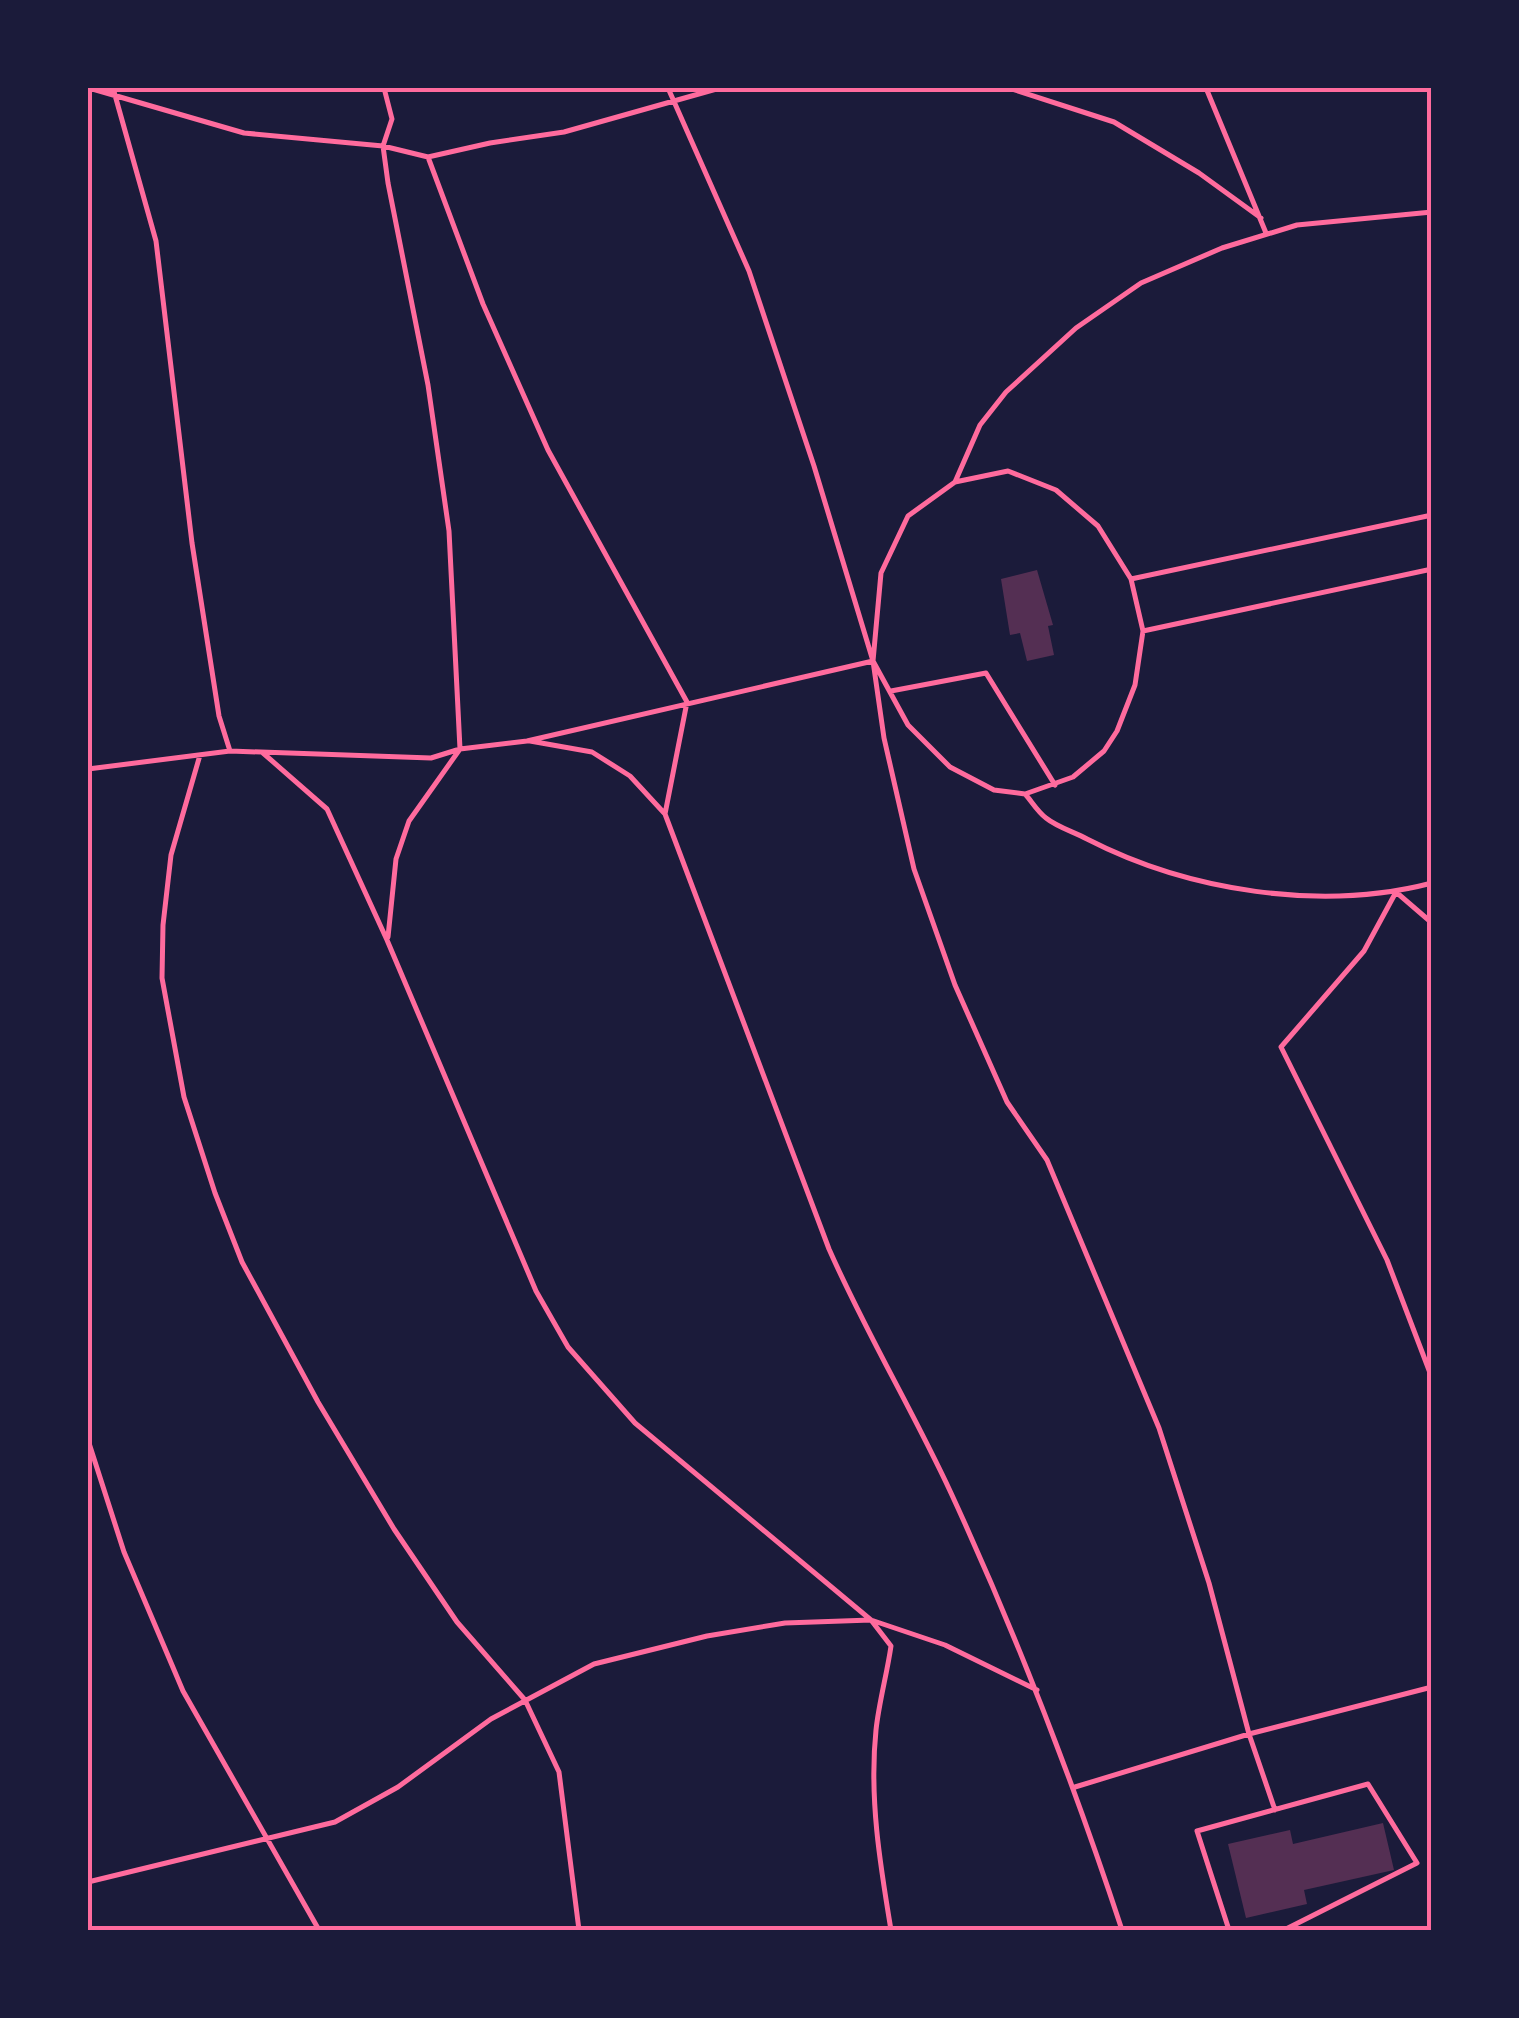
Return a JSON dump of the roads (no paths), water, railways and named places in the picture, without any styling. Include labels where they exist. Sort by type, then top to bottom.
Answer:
[{"type":"lane","points":[[90,88],[114,91],[244,133],[383,146],[428,158],[490,143],[564,132],[720,88]]},
{"type":"lane","points":[[384,88],[392,119],[383,146],[428,385],[449,531],[460,749],[409,821],[396,859],[387,940]]},
{"type":"lane","points":[[668,88],[749,271],[814,466],[873,661],[884,738],[914,869],[943,952],[1008,1102],[1047,1160],[1159,1428],[1275,1810]]},
{"type":"lane","points":[[1009,88],[1114,122],[1199,172],[1261,218]]},
{"type":"lane","points":[[1206,88],[1266,233]]},
{"type":"lane","points":[[114,91],[156,242],[192,544],[219,716],[230,751]]},
{"type":"lane","points":[[428,158],[483,304],[548,450],[686,702],[665,814]]},
{"type":"lane","points":[[955,482],[980,425],[1006,392],[1076,328],[1141,283],[1222,248],[1296,224],[1432,212]]},
{"type":"lane","points":[[1008,471],[1056,490],[1098,526],[1131,579],[1142,631],[1136,685],[1117,731],[1104,751],[1073,778],[1025,794],[994,790],[950,767],[908,725],[873,661],[881,572],[908,516],[955,482],[1008,471]]},
{"type":"lane","points":[[1131,579],[1432,515]]},
{"type":"lane","points":[[1142,631],[1432,569]]},
{"type":"lane","points":[[88,769],[230,751],[431,758],[460,749],[527,741],[873,661]]},
{"type":"lane","points":[[890,691],[986,673],[1055,785]]},
{"type":"lane","points":[[527,741],[592,752],[630,776],[665,814],[829,1249],[950,1491],[1037,1690],[1075,1787],[1122,1930]]},
{"type":"lane","points":[[263,753],[327,809],[387,940],[536,1292],[568,1347],[634,1424],[871,1620],[892,1646],[876,1729],[874,1788],[891,1930]]},
{"type":"lane","points":[[200,755],[171,854],[162,924],[162,978],[184,1097],[215,1193],[242,1262],[318,1402],[394,1529],[457,1622],[525,1700],[559,1772],[580,1930]]},
{"type":"lane","points":[[1025,794],[1044,817],[1117,854],[1208,883],[1304,896],[1396,892],[1432,883]]},
{"type":"lane","points":[[1396,892],[1432,923]]},
{"type":"lane","points":[[1396,892],[1364,951],[1282,1048],[1388,1260],[1432,1378]]},
{"type":"lane","points":[[88,1440],[124,1552],[182,1691],[320,1930]]},
{"type":"lane","points":[[88,1882],[335,1822],[398,1787],[491,1718],[594,1664],[707,1636],[784,1623],[871,1620],[945,1645],[1037,1690]]},
{"type":"lane","points":[[1075,1787],[1250,1734],[1432,1687]]},
{"type":"lane","points":[[1229,1930],[1197,1831],[1368,1784],[1417,1863],[1284,1930]]},
{"type":"lane","points":[[88,1916],[90,1930]]}]
